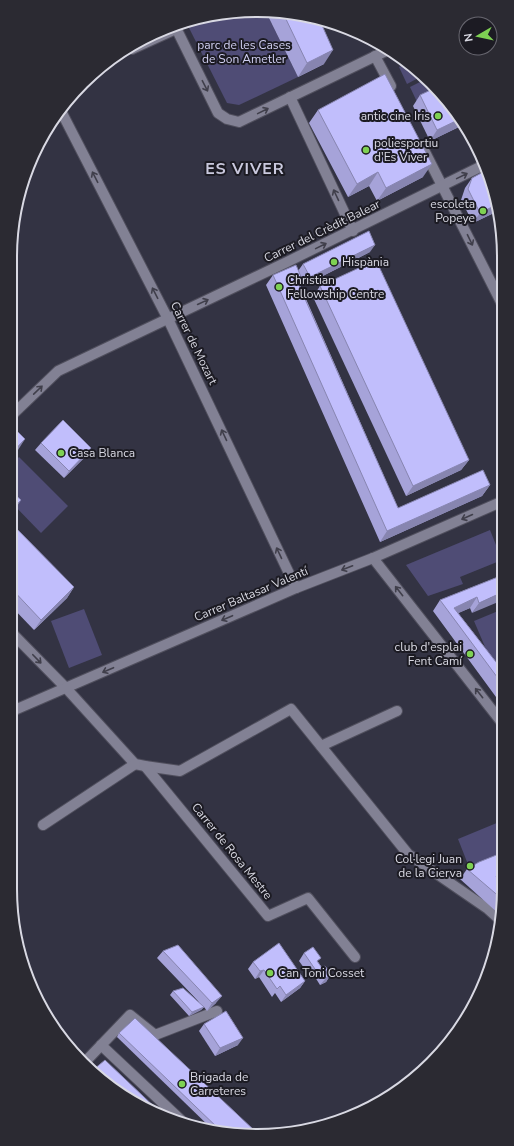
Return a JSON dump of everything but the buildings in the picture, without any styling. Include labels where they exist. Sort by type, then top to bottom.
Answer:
[{"type":"street","points":[[177,31],[218,113],[227,119],[239,122],[383,52]]},
{"type":"street","points":[[375,56],[396,97]]},
{"type":"street","points":[[290,97],[353,230]]},
{"type":"street","name":"Carrer de Mozart","points":[[63,116],[168,319],[296,588]]},
{"type":"street","points":[[422,144],[497,294]]},
{"type":"street","name":"Carrer del Crèdit Balear","points":[[17,410],[58,371],[168,319],[289,266],[353,230],[480,167]]},
{"type":"street","name":"Carrer Baltasar Valentí","points":[[17,709],[296,588],[373,558],[497,504]]},
{"type":"street","points":[[373,558],[497,715]]},
{"type":"street","name":"Carrer de Rosa Mestre","points":[[17,638],[140,765],[268,916],[308,898],[355,957]]},
{"type":"street","points":[[43,825],[140,765],[180,771],[290,709],[408,854],[495,916]]},
{"type":"street","points":[[320,746],[397,711]]},
{"type":"street","points":[[87,1059],[130,1015],[156,1035],[217,1011]]},
{"type":"street","points":[[101,1045],[175,1114]]},
{"type":"green space","name":"parc de les Cases de Son Ametler","points":[[269,18],[298,77],[239,105],[227,103],[189,27],[226,19]]},
{"type":"green space","points":[[401,66],[417,79],[407,84],[399,67]]},
{"type":"green space","points":[[421,82],[433,94],[417,102],[410,87]]},
{"type":"green space","points":[[19,457],[68,506],[41,533],[17,508],[17,459]]},
{"type":"green space","points":[[490,530],[497,548],[497,562],[460,577],[463,584],[428,596],[406,565]]},
{"type":"green space","points":[[84,609],[102,655],[69,668],[51,621]]},
{"type":"green space","points":[[497,611],[497,675],[474,621]]},
{"type":"green space","points":[[497,823],[497,861],[471,872],[458,839]]},
{"type":"place","name":"antic cine Iris","points":[[438,116]]},
{"type":"place","name":"poliesportiu d'Es Viver","points":[[366,150]]},
{"type":"place","name":"escoleta Popeye","points":[[483,211]]},
{"type":"place","name":"Hispània","points":[[334,262]]},
{"type":"place","name":"Christian Fellowship Centre","points":[[279,287]]},
{"type":"place","name":"Casa Blanca","points":[[61,453]]},
{"type":"place","name":"club d'esplai Fent Camí","points":[[470,654]]},
{"type":"place","name":"Col·legi Juan de la Cierva","points":[[470,866]]},
{"type":"place","name":"Can Toni Cosset","points":[[270,973]]},
{"type":"place","name":"Brigada de Carreteres","points":[[182,1084]]},
{"type":"district","name":"ES VIVER","points":[[245,169]]}]
